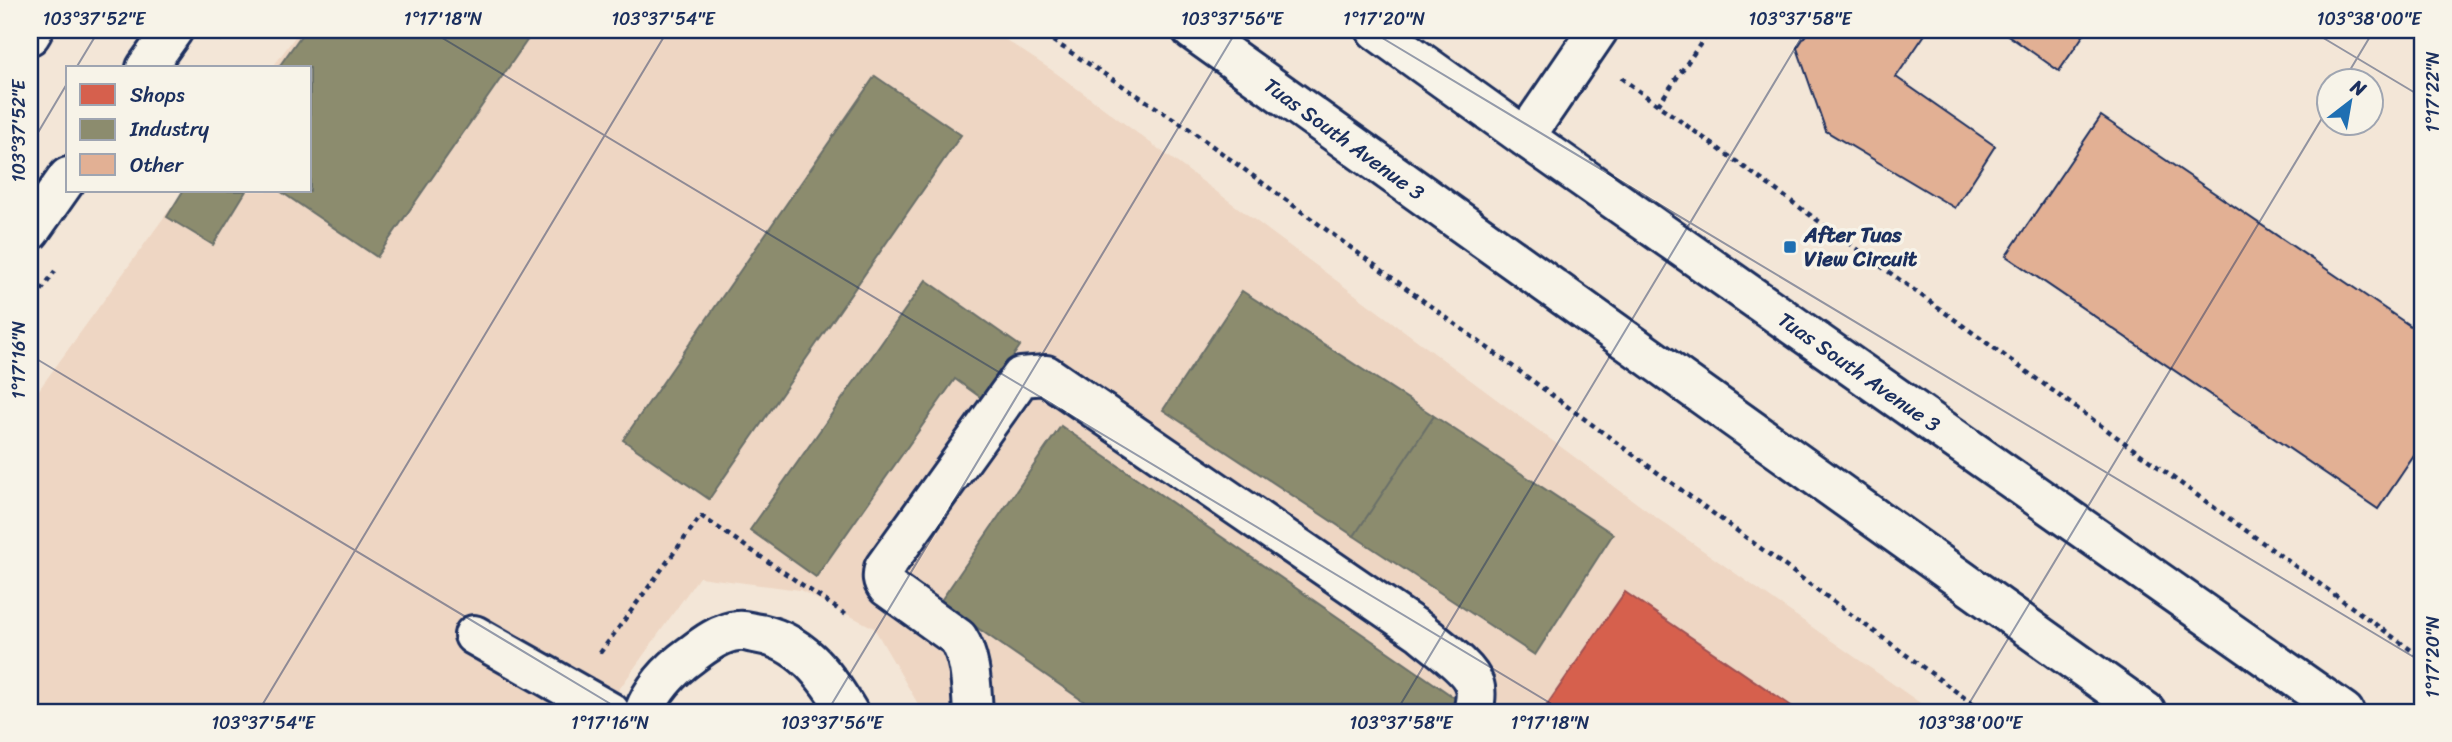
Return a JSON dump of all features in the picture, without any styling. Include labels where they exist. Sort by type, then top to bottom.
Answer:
[{"type":"street","points":[[30,35],[33,30]]},
{"type":"street","points":[[147,66],[173,30]]},
{"type":"street","name":"Tuas South Avenue 3","points":[[1192,30],[2146,712]]},
{"type":"street","name":"Tuas South Avenue 3","points":[[1376,30],[1525,138],[2344,712]]},
{"type":"street","points":[[1525,138],[1590,41]]},
{"type":"street","points":[[30,231],[66,180]]},
{"type":"street","points":[[973,712],[969,662],[958,638],[887,587],[883,582],[884,568],[1021,377],[1045,375],[1420,632],[1462,667],[1474,682],[1473,712]]},
{"type":"street","points":[[644,712],[650,696],[673,668],[708,642],[737,631],[771,635],[792,645],[827,677],[848,712]]},
{"type":"street","points":[[474,635],[610,712]]},
{"type":"path","points":[[1036,30],[1185,126],[1984,712]]},
{"type":"path","points":[[1658,105],[1710,30]]},
{"type":"path","points":[[1590,41],[1658,105],[2422,658]]},
{"type":"shaded area","points":[[300,30],[991,30],[1056,73],[1661,521],[1933,712],[919,712],[918,704],[874,628],[800,590],[699,577],[603,712],[30,712],[30,402],[182,192],[312,192],[312,66],[273,66]]},
{"type":"building: Shops","points":[[1625,592],[1800,712],[1542,712]]},
{"type":"building: Industry","points":[[305,30],[515,30],[528,39],[377,257],[281,192],[312,192],[312,66],[279,66]]},
{"type":"building: Industry","points":[[875,76],[961,135],[709,499],[623,440]]},
{"type":"building: Industry","points":[[182,192],[245,192],[213,245],[167,217]]},
{"type":"building: Industry","points":[[926,280],[1020,346],[983,399],[955,379],[816,577],[750,530]]},
{"type":"building: Industry","points":[[1242,291],[1434,416],[1354,536],[1163,410]]},
{"type":"building: Industry","points":[[1434,416],[1613,534],[1535,655],[1354,536]]},
{"type":"building: Industry","points":[[1061,426],[1465,705],[1460,712],[1099,712],[940,602]]},
{"type":"building: Other","points":[[1809,30],[1928,30],[1896,77],[1995,146],[1955,208],[1826,131],[1797,48]]},
{"type":"building: Other","points":[[2008,30],[2087,30],[2059,71],[2005,33]]},
{"type":"building: Other","points":[[2101,116],[2422,334],[2422,444],[2378,509],[2006,256]]},
{"type":"place","name":"After Tuas View Circuit","points":[[1790,247]]}]
